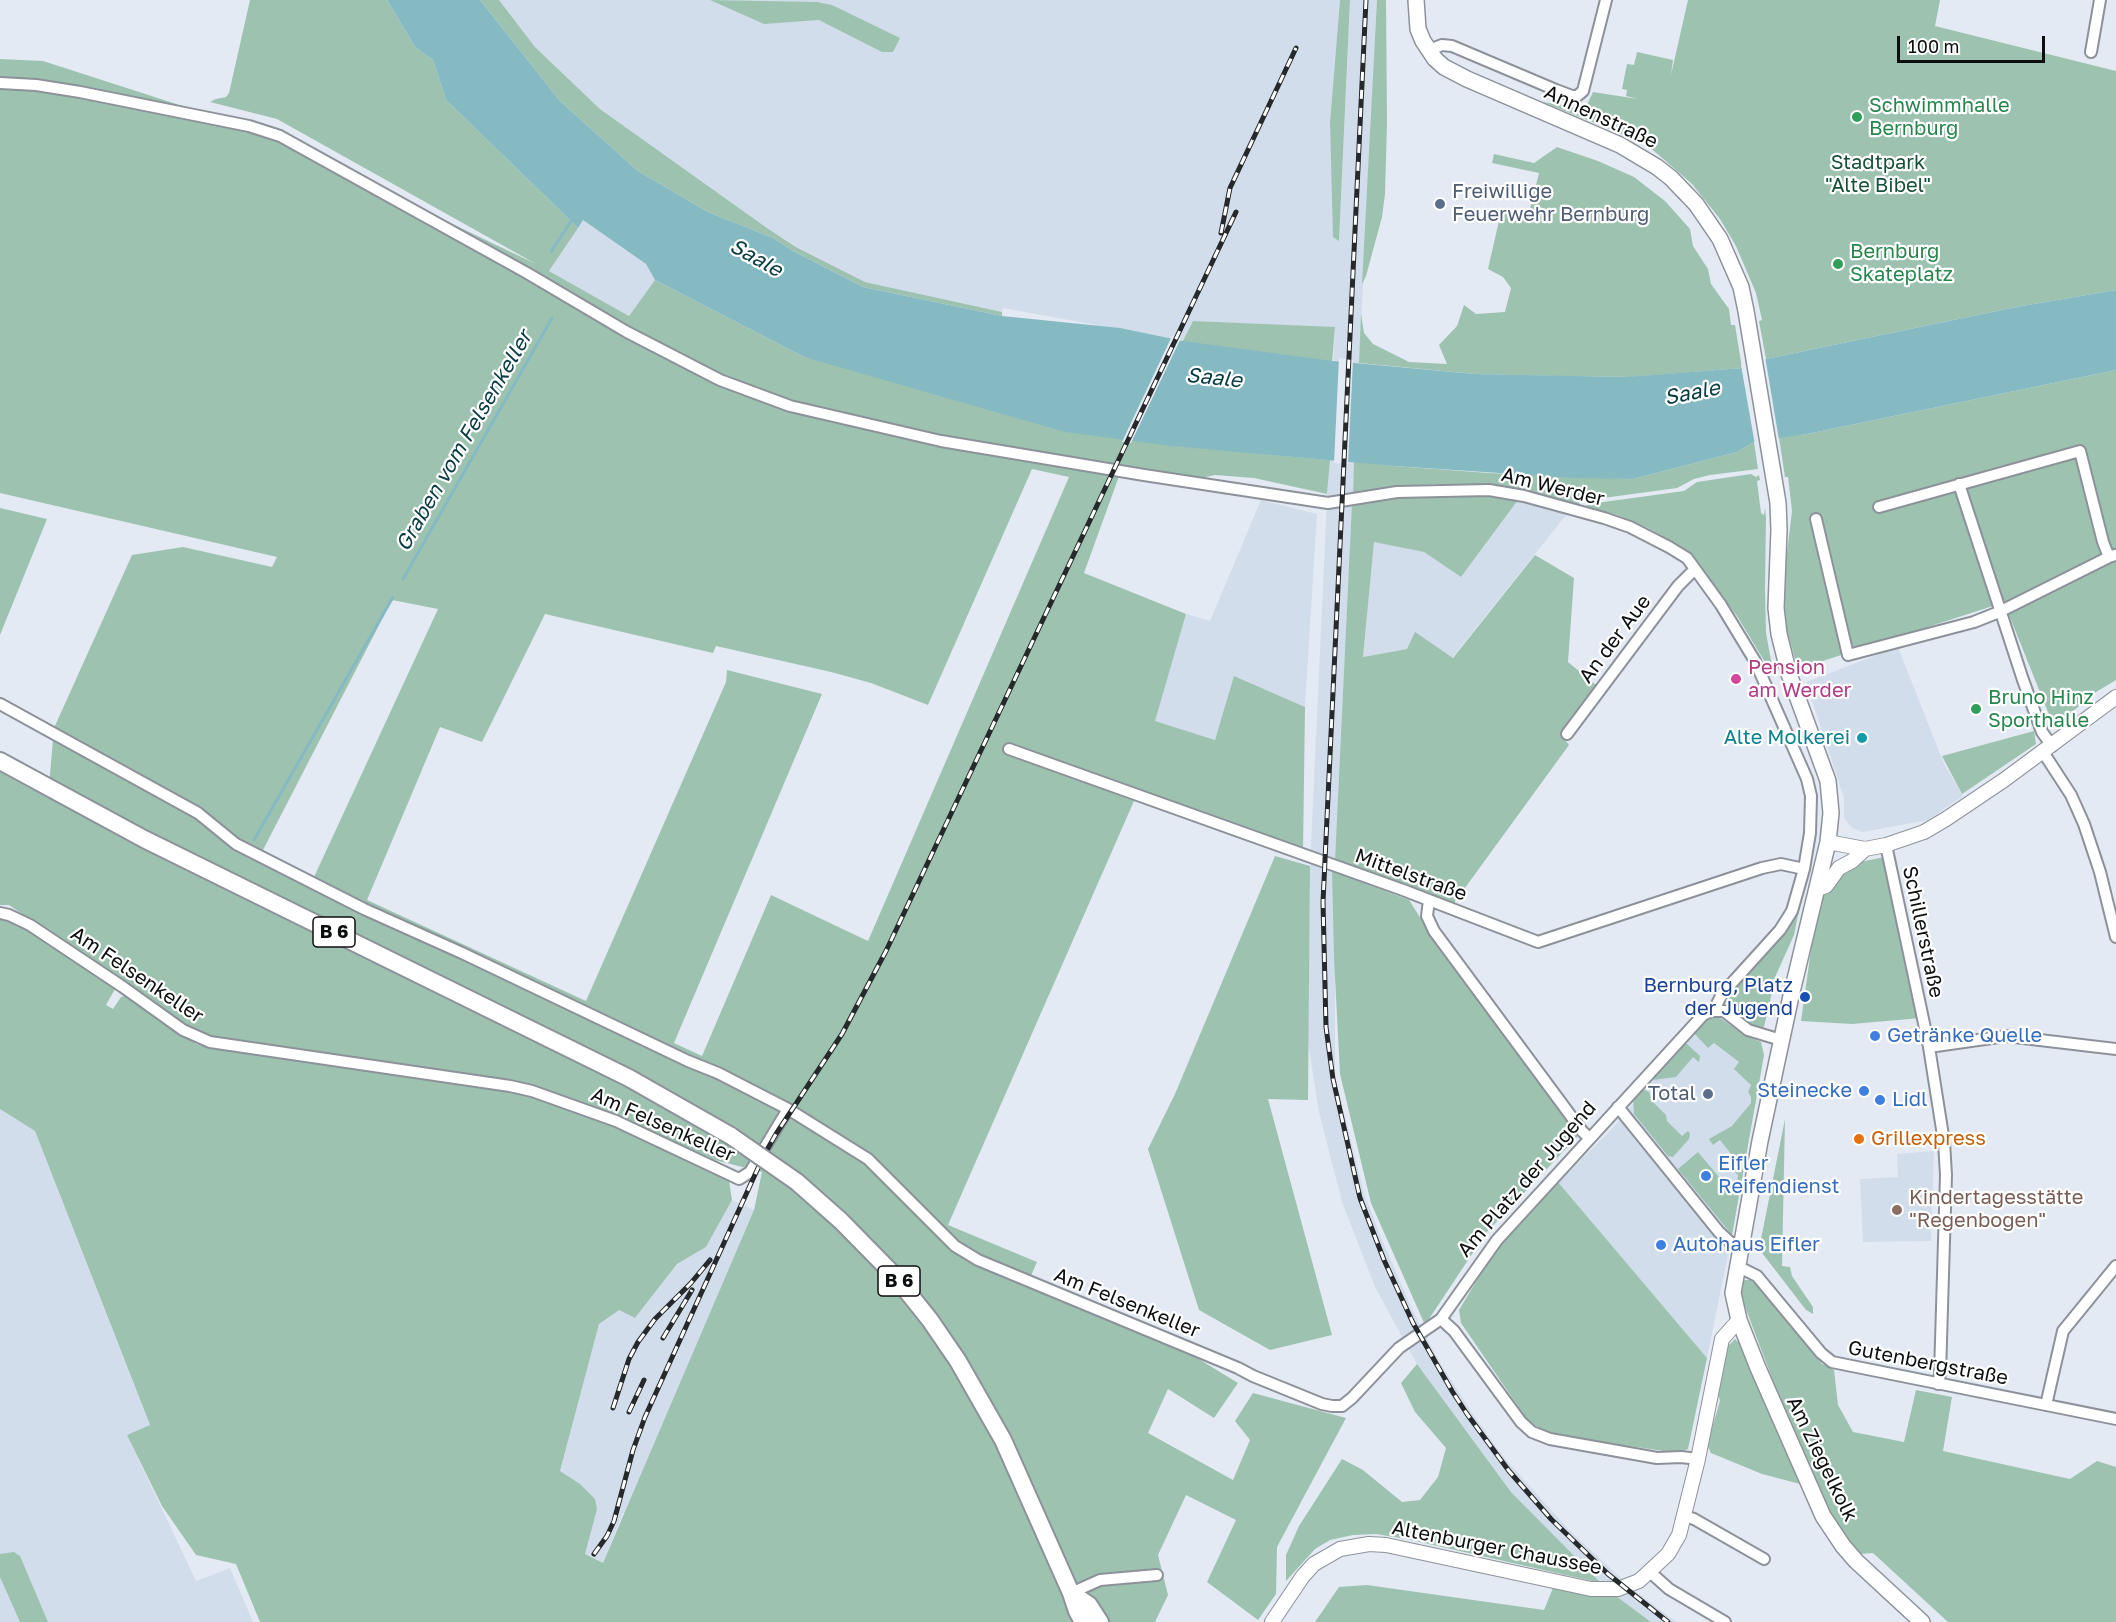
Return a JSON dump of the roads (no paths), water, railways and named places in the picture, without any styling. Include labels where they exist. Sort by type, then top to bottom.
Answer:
[{"type":"main road","name":"Annenstraße","points":[[1416,0],[1418,28],[1429,50],[1441,64],[1452,72],[1620,145],[1657,166],[1696,204],[1720,239],[1734,268],[1748,322],[1779,515],[1776,596],[1779,634],[1789,674],[1828,781],[1832,799],[1828,842]]},
{"type":"main road","name":"B 6","points":[[0,761],[144,839],[628,1078],[731,1136],[797,1182],[841,1221],[888,1269],[930,1320],[958,1361],[1004,1440],[1083,1622]]},
{"type":"main road","points":[[1739,1320],[1733,1293],[1740,1248],[1781,1040],[1828,842]]},
{"type":"main road","name":"Am Ziegelkolk","points":[[1739,1320],[1787,1437],[1829,1526],[1856,1561],[1922,1622]]},
{"type":"main road","name":"B 6","points":[[1071,1593],[1089,1605],[1100,1622]]},
{"type":"street","name":"Annenstraße","points":[[1429,50],[1442,45],[1452,46],[1572,96],[1581,94],[1606,0]]},
{"type":"street","points":[[2091,52],[2100,0]]},
{"type":"street","name":"Am Werder","points":[[0,83],[80,92],[249,126],[280,136],[527,273],[627,332],[720,380],[790,406],[940,441],[1328,503],[1396,492],[1489,490],[1524,496],[1604,518],[1630,527],[1669,546],[1686,558],[1695,569],[1721,605],[1755,661],[1807,779],[1811,796],[1811,823],[1804,869],[1792,911],[1780,930],[1722,994],[1717,1004],[1718,1010]]},
{"type":"street","points":[[1816,519],[1848,655],[1974,622],[2000,612],[2113,556],[2103,542],[2080,451],[1879,507]]},
{"type":"street","points":[[1959,484],[2000,612],[2048,749],[2081,816],[2097,864],[2116,937]]},
{"type":"street","name":"An der Aue","points":[[1566,734],[1678,586],[1695,569]]},
{"type":"street","points":[[1828,842],[1865,849],[1912,837],[1935,826],[2048,749],[2116,697]]},
{"type":"street","points":[[0,704],[198,813],[236,844],[364,909],[718,1073],[788,1109]]},
{"type":"street","name":"Mittelstraße","points":[[1009,749],[1429,900],[1538,942],[1762,868],[1781,864],[1804,869]]},
{"type":"street","name":"Schillerstraße","points":[[1886,845],[1929,1047],[1942,1122],[1945,1165],[1938,1384]]},
{"type":"street","points":[[1817,889],[1826,886],[1839,868],[1852,861],[1865,849]]},
{"type":"street","points":[[1429,900],[1427,916],[1434,931],[1589,1138]]},
{"type":"street","name":"Am Felsenkeller","points":[[0,913],[30,925],[183,1030],[210,1042],[532,1091],[616,1121],[739,1179],[750,1172],[788,1109],[867,1159],[955,1246],[978,1260],[1238,1368],[1253,1377],[1322,1404],[1342,1406]]},
{"type":"street","points":[[1718,1010],[1724,1011],[1748,1030],[1781,1040]]},
{"type":"street","name":"Am Platz der Jugend","points":[[1342,1406],[1399,1348],[1441,1319],[1493,1245],[1703,1014],[1718,1010]]},
{"type":"street","points":[[1929,1047],[2006,1036],[2116,1049]]},
{"type":"street","name":"Am Platz der Jugend","points":[[1618,1107],[1719,1233],[1740,1248]]},
{"type":"street","name":"Gutenbergstraße","points":[[1737,1266],[1756,1276],[1821,1353],[1833,1362],[2116,1419]]},
{"type":"street","points":[[2046,1405],[2063,1331],[2116,1266]]},
{"type":"street","points":[[1441,1319],[1454,1331],[1521,1422],[1532,1432],[1550,1439],[1657,1458],[1698,1459]]},
{"type":"street","name":"Altenburger Chaussee","points":[[1272,1622],[1303,1576],[1314,1564],[1328,1555],[1355,1546],[1386,1545],[1590,1589],[1618,1588],[1639,1581],[1672,1548],[1679,1535],[1698,1459],[1722,1339],[1739,1320]]},
{"type":"street","points":[[1684,1516],[1694,1519],[1764,1559]]},
{"type":"street","points":[[1650,1572],[1668,1589],[1725,1622]]},
{"type":"street","points":[[1071,1593],[1100,1580],[1157,1575]]},
{"type":"water","name":"Saale","points":[[387,0],[480,0],[560,101],[638,171],[708,212],[773,238],[793,251],[863,287],[1002,316],[1120,328],[1183,341],[1333,361],[1475,374],[1626,377],[1742,368],[1766,359],[2016,307],[2116,290],[2116,370],[1807,434],[1754,442],[1737,452],[1633,479],[1574,478],[1394,466],[1171,446],[1065,432],[804,357],[655,280],[646,264],[583,220],[578,228],[446,100],[433,60],[415,47]]},
{"type":"waterway","name":"Graben vom Felsenkeller","points":[[551,252],[573,218]]},
{"type":"waterway","name":"Graben vom Felsenkeller","points":[[403,579],[552,318]]},
{"type":"waterway","name":"Graben vom Felsenkeller","points":[[254,840],[393,597]]},
{"type":"railway","points":[[1366,0],[1323,902],[1326,1027],[1333,1079],[1360,1198],[1384,1260],[1413,1323],[1452,1391],[1509,1471],[1551,1519],[1608,1574],[1668,1622]]},
{"type":"railway","points":[[1221,233],[1230,188],[1296,48]]},
{"type":"railway","points":[[594,1554],[614,1521],[633,1450],[645,1417],[763,1157],[842,1034],[886,951],[1236,212]]},
{"type":"railway","points":[[613,1408],[629,1359],[638,1342],[655,1319],[710,1260]]},
{"type":"railway","points":[[663,1338],[692,1290]]},
{"type":"railway","points":[[629,1412],[644,1380]]},
{"type":"place","name":"Schwimmhalle Bernburg","points":[[1857,117]]},
{"type":"place","name":"Freiwillige Feuerwehr Bernburg","points":[[1440,204]]},
{"type":"place","name":"Bernburg Skateplatz","points":[[1838,264]]},
{"type":"place","name":"Pension am Werder","points":[[1736,679]]},
{"type":"place","name":"Bruno Hinz Sporthalle","points":[[1976,709]]},
{"type":"place","name":"Alte Molkerei","points":[[1862,738]]},
{"type":"place","name":"Bernburg, Platz der Jugend","points":[[1805,997]]},
{"type":"place","name":"Getränke Quelle","points":[[1875,1036]]},
{"type":"place","name":"Steinecke","points":[[1864,1091]]},
{"type":"place","name":"Total","points":[[1708,1094]]},
{"type":"place","name":"Lidl","points":[[1880,1100]]},
{"type":"place","name":"Grillexpress","points":[[1859,1139]]},
{"type":"place","name":"Eifler Reifendienst","points":[[1706,1176]]},
{"type":"place","name":"Kindertagesstätte \"Regenbogen\"","points":[[1897,1210]]},
{"type":"place","name":"Autohaus Eifler","points":[[1661,1245]]},
{"type":"park label","name":"Stadtpark \"Alte Bibel\"","points":[[1878,174]]}]
